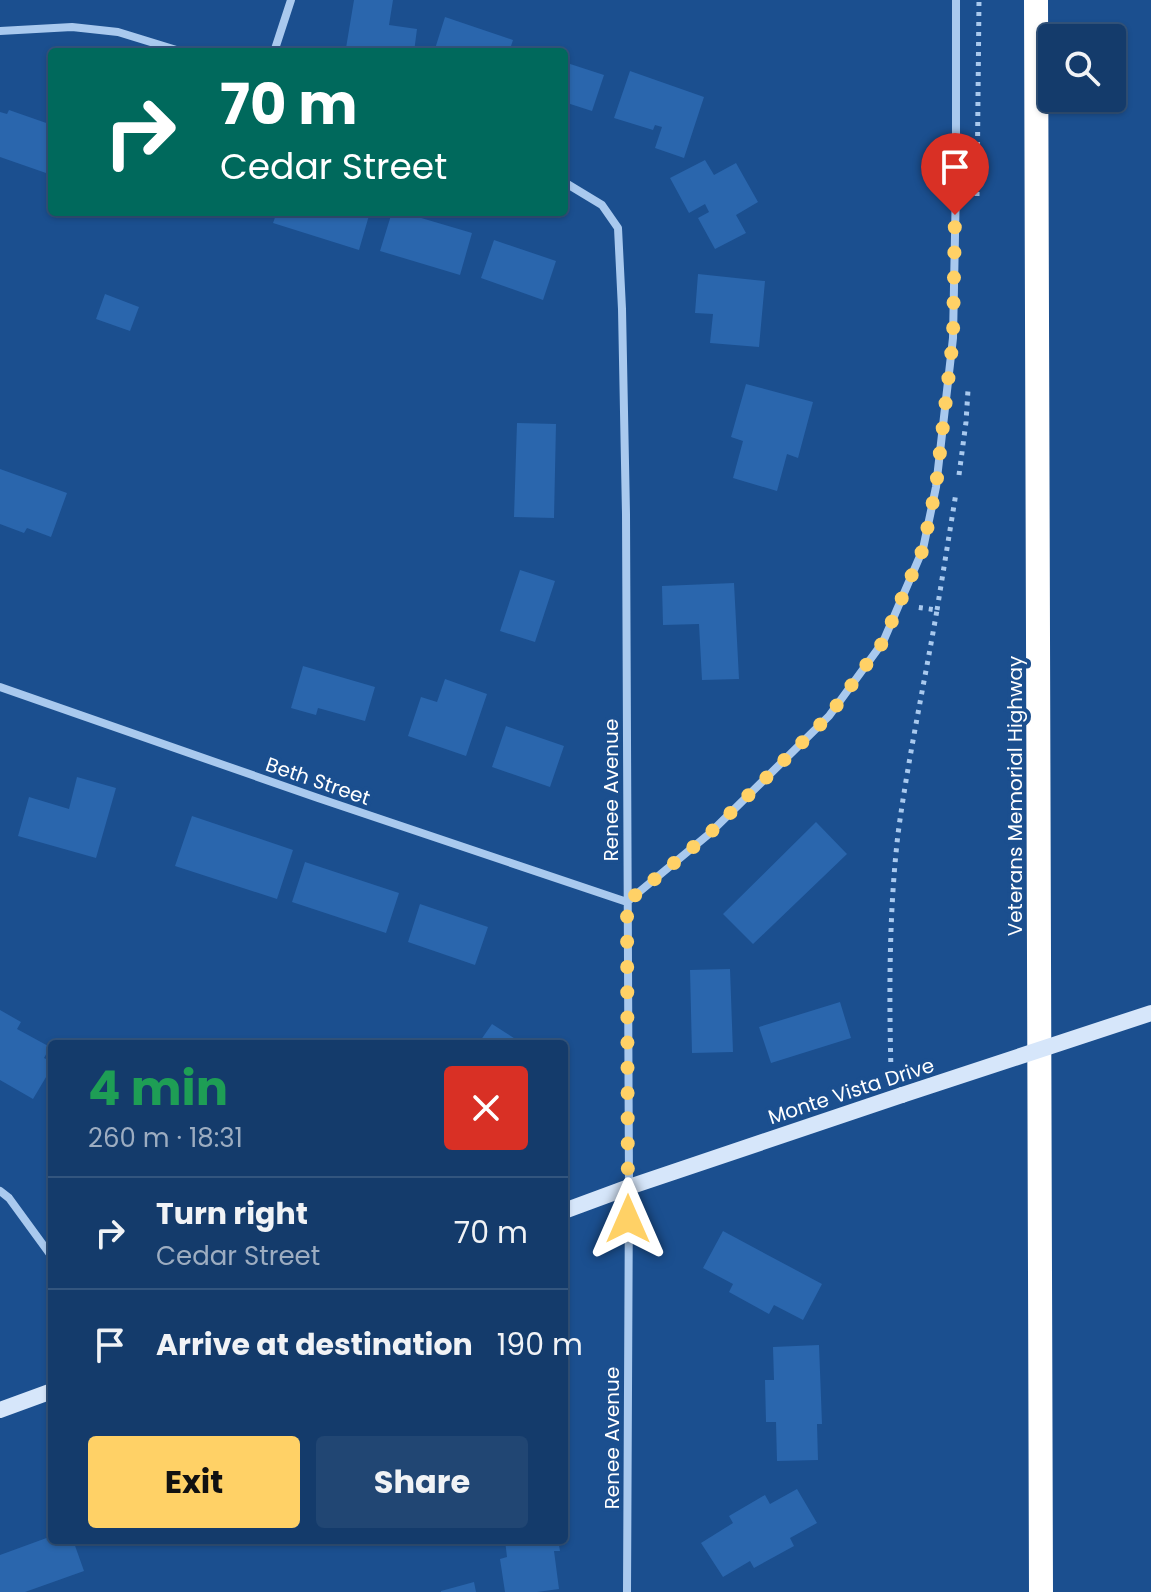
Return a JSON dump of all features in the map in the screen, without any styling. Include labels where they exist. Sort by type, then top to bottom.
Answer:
[{"type":"highway","name":"Veterans Memorial Highway","points":[[1036,0],[1041,1592]]},
{"type":"street","points":[[275,48],[291,0]]},
{"type":"street","points":[[627,902],[709,834],[829,716],[883,642],[923,549],[936,487],[953,338],[956,0]]},
{"type":"street","points":[[0,31],[87,28],[118,32],[170,48]]},
{"type":"street","name":"Renee Avenue","points":[[568,184],[602,205],[618,228],[622,309],[626,498],[629,1187],[627,1592]]},
{"type":"street","name":"Beth Street","points":[[0,687],[627,902]]},
{"type":"street","name":"Monte Vista Drive","points":[[568,1210],[1151,1013]]},
{"type":"street","points":[[0,1191],[9,1198],[48,1252]]},
{"type":"street","points":[[0,1410],[48,1392]]},
{"type":"path","points":[[891,1072],[889,936],[893,891],[903,806],[937,610],[899,605]]},
{"type":"building","points":[[354,0],[393,0],[389,25],[417,29],[415,48],[346,48]]},
{"type":"building","points":[[445,17],[513,40],[510,48],[435,48]]},
{"type":"building","points":[[568,63],[604,75],[592,111],[568,103]]},
{"type":"building","points":[[630,71],[704,97],[684,158],[655,148],[662,127],[655,125],[653,130],[614,118]]},
{"type":"building","points":[[9,110],[48,124],[46,173],[0,157],[0,112],[7,114]]},
{"type":"building","points":[[705,160],[714,175],[736,163],[758,202],[736,215],[746,233],[715,249],[698,218],[709,212],[705,204],[689,213],[670,178]]},
{"type":"building","points":[[276,216],[369,216],[359,250],[273,223]]},
{"type":"building","points":[[391,216],[415,216],[472,233],[460,275],[380,251]]},
{"type":"building","points":[[494,240],[556,261],[543,300],[481,278]]},
{"type":"building","points":[[698,274],[765,281],[759,347],[710,343],[713,314],[695,313]]},
{"type":"building","points":[[105,294],[139,307],[130,331],[96,319]]},
{"type":"building","points":[[746,384],[813,402],[798,458],[787,454],[777,491],[733,478],[743,441],[731,437]]},
{"type":"building","points":[[517,423],[556,424],[554,518],[514,517]]},
{"type":"building","points":[[0,469],[67,493],[51,537],[27,528],[24,533],[0,524]]},
{"type":"building","points":[[520,570],[555,581],[535,642],[500,631]]},
{"type":"building","points":[[734,583],[739,679],[702,680],[699,624],[663,625],[662,586]]},
{"type":"building","points":[[303,666],[375,687],[365,721],[318,708],[316,715],[291,708]]},
{"type":"building","points":[[445,679],[487,694],[466,756],[408,736],[421,697],[437,702]]},
{"type":"building","points":[[506,726],[564,746],[550,787],[492,767]]},
{"type":"building","points":[[77,777],[116,788],[96,858],[18,836],[29,797],[69,809]]},
{"type":"building","points":[[192,816],[293,850],[277,899],[175,866]]},
{"type":"building","points":[[816,822],[847,854],[753,944],[723,914]]},
{"type":"building","points":[[305,862],[399,893],[386,933],[292,902]]},
{"type":"building","points":[[420,904],[488,927],[475,965],[408,942]]},
{"type":"building","points":[[730,969],[733,1052],[692,1053],[690,970]]},
{"type":"building","points":[[840,1002],[851,1038],[771,1063],[759,1027]]},
{"type":"building","points":[[0,1010],[21,1022],[17,1029],[48,1046],[44,1058],[48,1060],[48,1074],[33,1099],[0,1080]]},
{"type":"building","points":[[492,1024],[517,1040],[481,1040]]},
{"type":"building","points":[[723,1231],[822,1284],[803,1320],[774,1305],[769,1314],[729,1292],[733,1284],[703,1268]]},
{"type":"building","points":[[819,1345],[822,1424],[817,1424],[818,1460],[777,1461],[776,1422],[766,1422],[765,1380],[774,1380],[773,1347]]},
{"type":"building","points":[[797,1489],[817,1523],[790,1538],[794,1546],[754,1568],[750,1561],[723,1577],[701,1543],[733,1523],[729,1516],[765,1495],[770,1504]]},
{"type":"building","points":[[48,1537],[48,1544],[74,1544],[84,1571],[25,1592],[0,1592],[0,1555]]},
{"type":"building","points":[[505,1544],[559,1544],[560,1551],[554,1551],[559,1589],[505,1592],[500,1559],[507,1557]]},
{"type":"building","points":[[474,1582],[476,1592],[441,1592],[441,1591]]},
{"type":"route","points":[[628,1219],[627,902],[709,834],[829,716],[883,642],[923,549],[936,487],[953,338],[955,215]]}]
